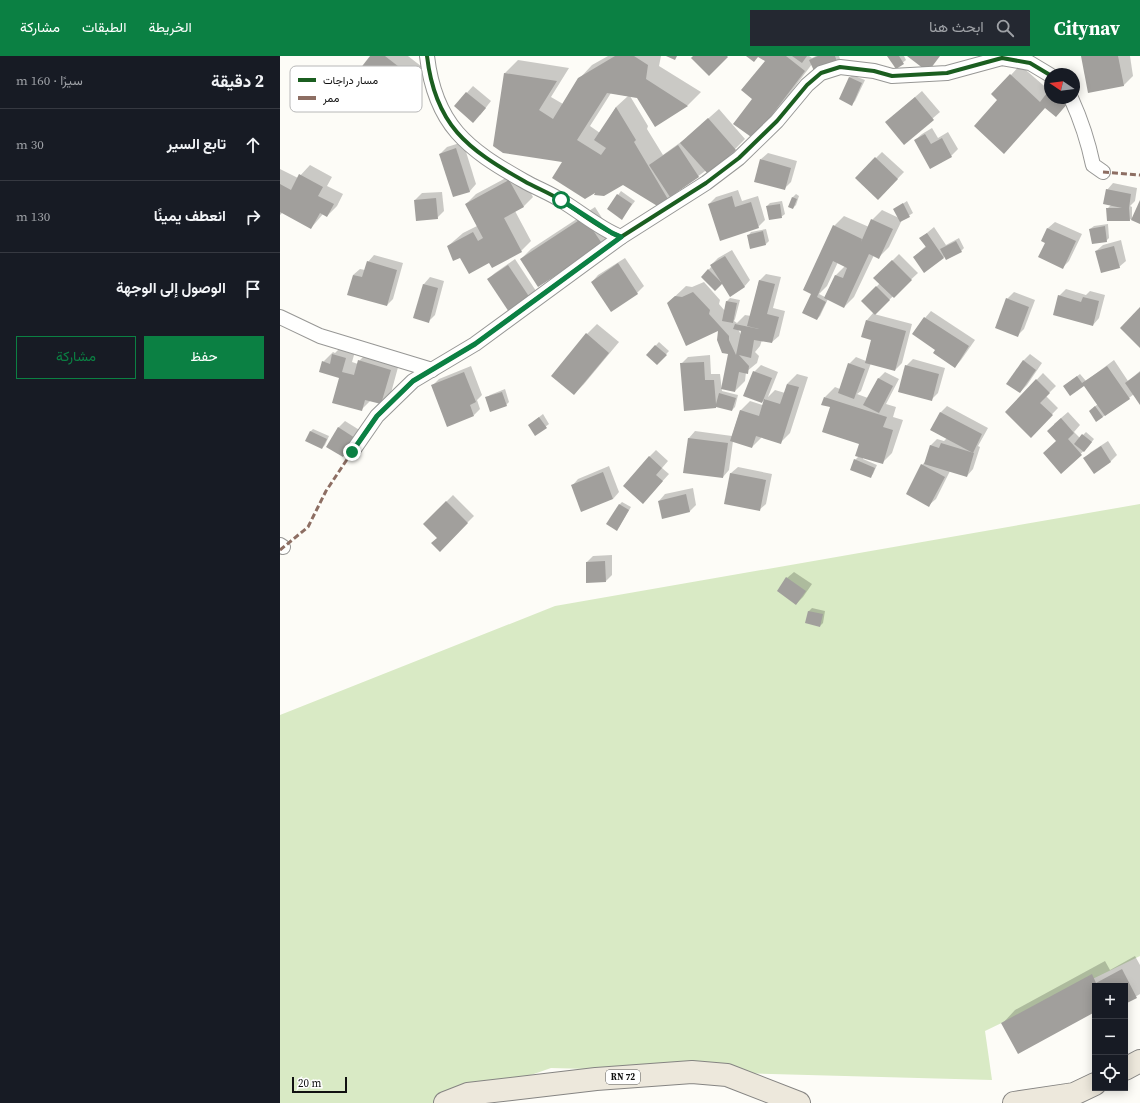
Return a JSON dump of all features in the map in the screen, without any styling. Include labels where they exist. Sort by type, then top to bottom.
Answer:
[{"type":"main road","points":[[1128,1067],[1140,1061]]},
{"type":"main road","name":"RN 72","points":[[445,1103],[468,1094],[596,1079],[692,1072],[727,1075],[799,1103]]},
{"type":"main road","points":[[1014,1103],[1074,1094],[1092,1085]]},
{"type":"street","points":[[427,56],[438,105],[453,129],[471,148],[524,181],[561,200],[612,233],[621,237]]},
{"type":"street","points":[[352,452],[377,416],[413,381],[475,344],[621,237],[706,183],[738,158],[777,121],[807,86],[821,73],[840,67],[874,71],[892,76],[948,73],[1002,58],[1030,63],[1044,71]]},
{"type":"street","points":[[1074,104],[1088,142],[1093,165],[1103,172]]},
{"type":"street","points":[[280,317],[320,336],[432,370]]},
{"type":"green space","points":[[1140,504],[1140,956],[985,1031],[992,1080],[551,1068],[450,1103],[280,1103],[280,715],[555,606]]},
{"type":"building","points":[[370,56],[385,56],[398,66],[362,66]]},
{"type":"building","points":[[615,56],[634,56],[648,65],[646,79],[688,106],[655,127],[637,98],[607,93],[577,140],[601,155],[606,148],[594,140],[616,107],[636,140],[634,142],[669,201],[659,207],[623,185],[604,196],[594,195],[595,193],[585,199],[552,178],[562,162],[503,153],[493,146],[504,73],[557,81],[539,110],[553,119],[578,78]]},
{"type":"building","points":[[666,56],[677,56],[675,60]]},
{"type":"building","points":[[693,56],[728,57],[709,76],[691,58]]},
{"type":"building","points":[[746,56],[786,56],[805,71],[754,139],[733,124],[752,99],[741,90],[765,61],[758,57],[754,62]]},
{"type":"building","points":[[792,56],[807,56],[802,63]]},
{"type":"building","points":[[818,56],[835,56],[837,62],[815,73],[809,60]]},
{"type":"building","points":[[887,56],[899,56],[904,64],[896,69]]},
{"type":"building","points":[[907,56],[940,56],[928,72]]},
{"type":"building","points":[[1081,56],[1118,56],[1124,86],[1088,93]]},
{"type":"building","points":[[1010,74],[1040,102],[1044,97],[1044,104],[1067,104],[1056,117],[1045,108],[1004,154],[974,126],[997,100],[991,94]]},
{"type":"building","points":[[849,77],[862,83],[852,106],[839,99]]},
{"type":"building","points":[[466,92],[486,108],[473,123],[454,106]]},
{"type":"building","points":[[915,97],[934,120],[904,145],[885,122]]},
{"type":"building","points":[[708,118],[736,150],[708,174],[680,143]]},
{"type":"building","points":[[925,134],[931,144],[942,138],[952,157],[930,169],[914,140]]},
{"type":"building","points":[[678,145],[699,177],[670,197],[649,165]]},
{"type":"building","points":[[456,148],[470,192],[453,197],[439,154]]},
{"type":"building","points":[[875,157],[898,179],[878,200],[855,178]]},
{"type":"building","points":[[760,159],[791,168],[785,190],[754,182]]},
{"type":"building","points":[[299,174],[323,187],[318,196],[334,204],[327,217],[320,213],[311,229],[280,212],[280,184],[291,190]]},
{"type":"building","points":[[509,180],[524,207],[504,218],[522,252],[492,268],[489,263],[469,274],[460,258],[453,261],[447,246],[473,232],[478,241],[483,238],[465,204]]},
{"type":"building","points":[[1106,189],[1131,194],[1129,208],[1130,221],[1107,221],[1106,208],[1122,208],[1103,204]]},
{"type":"building","points":[[617,194],[632,204],[622,220],[607,209]]},
{"type":"building","points":[[732,196],[735,207],[751,202],[759,228],[720,241],[708,204]]},
{"type":"building","points":[[792,197],[797,199],[793,209],[788,207]]},
{"type":"building","points":[[436,198],[438,219],[416,221],[414,200]]},
{"type":"building","points":[[1140,200],[1140,224],[1131,220]]},
{"type":"building","points":[[903,203],[910,217],[900,222],[893,209]]},
{"type":"building","points":[[780,204],[782,218],[769,220],[766,206]]},
{"type":"building","points":[[584,217],[603,245],[538,287],[520,259]]},
{"type":"building","points":[[871,219],[893,229],[879,259],[869,254],[844,308],[824,298],[835,275],[843,278],[847,268],[833,261],[817,297],[826,302],[817,320],[802,313],[811,294],[803,290],[833,225],[862,239],[861,242]]},
{"type":"building","points":[[1105,226],[1107,242],[1092,244],[1089,229]]},
{"type":"building","points":[[1047,228],[1076,241],[1063,269],[1038,257],[1045,243],[1041,241]]},
{"type":"building","points":[[763,231],[766,245],[750,249],[747,235]]},
{"type":"building","points":[[927,233],[944,258],[924,273],[913,257],[926,247],[919,238]]},
{"type":"building","points":[[956,241],[962,252],[946,260],[940,249]]},
{"type":"building","points":[[1114,246],[1120,268],[1101,273],[1095,251]]},
{"type":"building","points":[[725,256],[745,287],[730,297],[722,284],[715,291],[701,277],[708,269],[721,282],[710,265]]},
{"type":"building","points":[[892,260],[912,280],[894,298],[873,278]]},
{"type":"building","points":[[367,261],[397,270],[387,306],[347,295],[353,275],[362,277]]},
{"type":"building","points":[[618,263],[638,294],[611,312],[591,282]]},
{"type":"building","points":[[508,265],[530,298],[509,312],[487,279]]},
{"type":"building","points":[[759,280],[775,284],[767,314],[779,317],[772,343],[754,340],[751,358],[739,355],[749,366],[748,374],[739,372],[735,392],[721,389],[728,354],[722,353],[717,340],[718,331],[686,346],[667,303],[675,296],[682,297],[693,292],[710,310],[709,314],[729,336],[729,340],[736,355],[741,331],[733,329],[735,324],[759,329],[747,326]]},
{"type":"building","points":[[423,284],[438,288],[429,323],[413,318]]},
{"type":"building","points":[[876,286],[890,300],[875,315],[861,301]]},
{"type":"building","points":[[1058,295],[1081,302],[1083,297],[1099,301],[1093,326],[1053,315]]},
{"type":"building","points":[[1006,298],[1029,307],[1018,337],[995,328]]},
{"type":"building","points":[[726,301],[737,303],[733,323],[722,321]]},
{"type":"building","points":[[1140,307],[1140,348],[1120,328]]},
{"type":"building","points":[[924,317],[969,346],[955,368],[933,353],[935,350],[912,334]]},
{"type":"building","points":[[866,320],[906,331],[895,371],[865,363],[871,340],[861,337]]},
{"type":"building","points":[[586,333],[609,353],[574,395],[551,376]]},
{"type":"building","points":[[655,345],[667,355],[657,365],[646,355]]},
{"type":"building","points":[[332,354],[346,358],[342,372],[354,375],[358,360],[391,370],[381,404],[365,400],[362,411],[332,403],[339,378],[319,372],[322,361],[330,364]]},
{"type":"building","points":[[1023,360],[1036,370],[1020,393],[1006,384]]},
{"type":"building","points":[[704,362],[705,380],[714,380],[716,404],[719,393],[736,398],[732,411],[716,407],[684,411],[680,363]]},
{"type":"building","points":[[848,363],[865,369],[854,399],[838,393]]},
{"type":"building","points":[[905,365],[939,374],[932,401],[898,392]]},
{"type":"building","points":[[1107,366],[1130,399],[1105,416],[1084,386],[1070,396],[1063,386],[1077,376],[1082,383]]},
{"type":"building","points":[[753,371],[772,378],[762,403],[743,396]]},
{"type":"building","points":[[464,372],[476,402],[470,405],[474,416],[447,427],[431,385]]},
{"type":"building","points":[[1140,372],[1140,405],[1125,383]]},
{"type":"building","points":[[878,378],[893,386],[879,413],[863,405]]},
{"type":"building","points":[[1036,379],[1050,393],[1040,403],[1053,415],[1031,438],[1005,412]]},
{"type":"building","points":[[787,384],[799,387],[781,444],[756,436],[752,448],[730,441],[740,410],[759,416],[764,399],[780,404]]},
{"type":"building","points":[[502,392],[507,406],[490,412],[485,397]]},
{"type":"building","points":[[824,397],[887,417],[883,427],[893,430],[883,464],[855,456],[859,444],[822,432],[830,407],[821,405]]},
{"type":"building","points":[[1095,406],[1103,417],[1096,422],[1089,411]]},
{"type":"building","points":[[940,412],[982,434],[973,453],[930,430]]},
{"type":"building","points":[[539,417],[547,428],[535,436],[528,425]]},
{"type":"building","points":[[1061,418],[1074,433],[1068,439],[1082,455],[1061,474],[1043,453],[1056,441],[1047,431]]},
{"type":"building","points":[[338,427],[355,438],[343,457],[326,447]]},
{"type":"building","points":[[310,431],[327,439],[322,449],[305,441]]},
{"type":"building","points":[[1082,434],[1092,442],[1084,452],[1074,444]]},
{"type":"building","points":[[688,438],[728,443],[723,478],[683,473]]},
{"type":"building","points":[[941,443],[974,453],[967,477],[924,464],[930,445],[939,448]]},
{"type":"building","points":[[1101,446],[1111,462],[1094,474],[1083,458]]},
{"type":"building","points":[[649,456],[662,468],[656,475],[663,481],[643,504],[623,486]]},
{"type":"building","points":[[854,459],[875,468],[871,478],[850,470]]},
{"type":"building","points":[[921,464],[945,477],[929,507],[906,494]]},
{"type":"building","points":[[603,472],[613,499],[581,512],[571,485]]},
{"type":"building","points":[[730,473],[766,480],[760,511],[724,504]]},
{"type":"building","points":[[686,494],[690,512],[662,519],[658,501]]},
{"type":"building","points":[[446,501],[468,523],[440,552],[431,543],[437,538],[423,524]]},
{"type":"building","points":[[619,504],[629,510],[617,531],[606,524]]},
{"type":"building","points":[[605,561],[606,582],[586,583],[586,562]]},
{"type":"building","points":[[786,577],[806,591],[796,605],[777,591]]},
{"type":"building","points":[[808,611],[823,614],[820,627],[805,623]]},
{"type":"building","points":[[1122,969],[1137,998],[1128,1002],[1128,983],[1096,983]]},
{"type":"building","points":[[1092,974],[1096,983],[1092,983],[1092,1014],[1018,1054],[1001,1023]]},
{"type":"marked path","points":[[1103,172],[1140,175]]},
{"type":"marked path","points":[[280,550],[308,527],[326,491],[352,452]]},
{"type":"cycle path","points":[[427,56],[431,80],[446,117],[470,146],[504,169],[557,198],[598,225],[621,237],[706,183],[739,158],[777,121],[807,85],[821,73],[840,67],[874,71],[892,76],[947,73],[1002,58],[1030,63],[1044,71]]},
{"type":"cycle path","points":[[352,452],[377,416],[413,381],[475,344],[621,237]]},
{"type":"route","points":[[352,452],[377,416],[413,381],[475,344],[621,237],[612,233],[561,200]]}]
